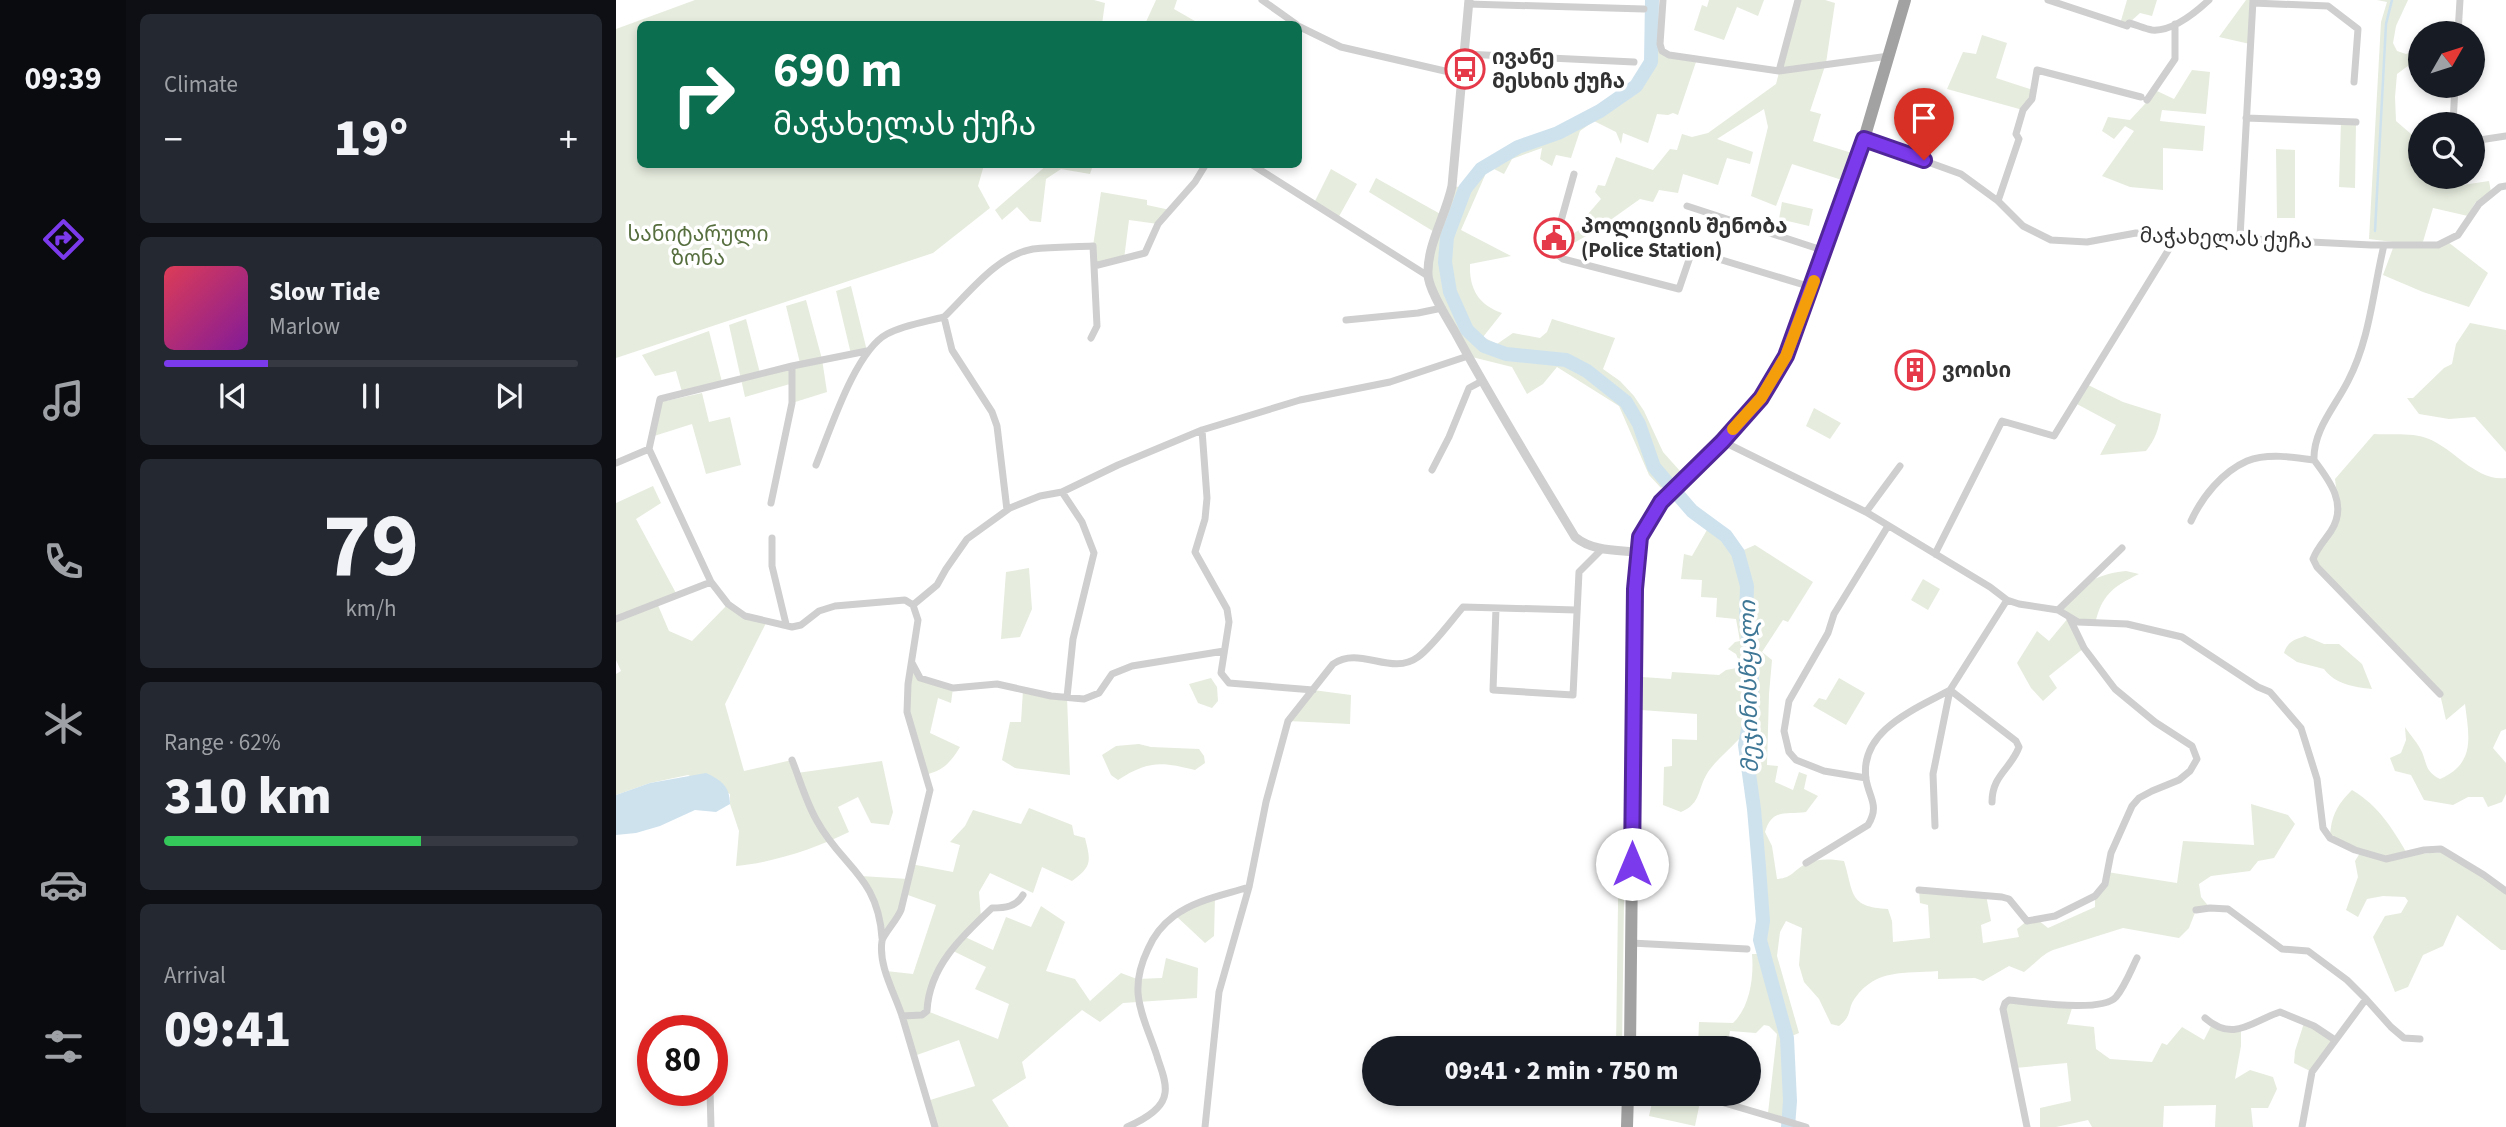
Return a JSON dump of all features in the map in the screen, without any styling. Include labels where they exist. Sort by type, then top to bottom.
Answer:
[{"type":"highway","points":[[1630,1036],[1637,552],[1640,537],[1661,502],[1722,442],[1761,398],[1786,356],[1864,139],[1905,0]]},
{"type":"highway","points":[[1627,1127],[1628,1106]]},
{"type":"street","points":[[1262,0],[1291,21]]},
{"type":"street","points":[[1663,0],[1660,44],[1662,51],[1669,55],[1779,71],[1890,56]]},
{"type":"street","points":[[1661,11],[1671,0]]},
{"type":"street","points":[[1779,71],[1798,0]]},
{"type":"street","points":[[2048,0],[2127,26],[2129,23],[2154,30],[2175,24],[2208,0]]},
{"type":"street","points":[[2459,21],[2460,0]]},
{"type":"street","points":[[2240,237],[2253,1],[2328,6],[2357,29],[2354,82]]},
{"type":"street","points":[[1637,552],[1602,549],[1582,543],[1575,537],[1482,381],[1441,307],[1428,276],[1437,233],[1448,206],[1452,186],[1468,2],[1644,9]]},
{"type":"street","points":[[1997,201],[2019,139],[2016,134],[2023,110],[2032,99],[2037,70],[2144,98],[2175,59],[2175,24]]},
{"type":"street","points":[[1302,28],[1341,47],[1462,75]]},
{"type":"street","points":[[1465,54],[1633,62]]},
{"type":"street","points":[[2246,118],[2356,122]]},
{"type":"street","points":[[2485,139],[2506,136]]},
{"type":"street","name":"მაჭახელას ქუჩა","points":[[1864,139],[1961,173],[1997,201],[2022,226],[2051,240],[2087,242],[2136,233],[2384,245],[2438,245],[2458,235],[2479,204],[2500,187],[2506,186]]},
{"type":"street","points":[[1094,266],[1145,253],[1158,224],[1195,182],[1204,168]]},
{"type":"street","points":[[1257,168],[1428,276]]},
{"type":"street","points":[[1574,174],[1552,248],[1563,259],[1679,289],[1692,251],[1812,287]]},
{"type":"street","points":[[1687,206],[1825,251]]},
{"type":"street","points":[[1936,554],[2002,421],[2054,436],[2177,236]]},
{"type":"street","points":[[2384,245],[2372,309],[2356,363],[2320,428],[2314,449],[2314,460],[2337,495],[2339,513],[2333,528],[2315,552],[2313,559],[2317,567],[2440,694]]},
{"type":"street","points":[[816,465],[845,392],[867,351],[885,334],[944,317],[1002,262],[1023,252],[1093,246],[1097,326],[1091,338]]},
{"type":"street","points":[[1346,320],[1418,313],[1441,307]]},
{"type":"street","points":[[944,317],[952,350],[992,412],[997,426],[1007,510]]},
{"type":"street","points":[[867,351],[792,366],[660,399],[649,449],[711,582],[729,604],[745,616],[792,626],[801,625],[819,611],[835,606],[905,600],[913,605],[918,620],[908,684],[907,712],[930,790],[901,910],[893,927],[883,938]]},
{"type":"street","points":[[913,605],[937,585],[967,539],[1007,510],[1040,496],[1062,492],[1202,430],[1290,402],[1390,382],[1468,356]]},
{"type":"street","points":[[771,503],[792,403],[792,366]]},
{"type":"street","points":[[1432,470],[1469,388],[1482,381]]},
{"type":"street","points":[[1202,430],[1207,498],[1205,519],[1195,552],[1227,609],[1229,622],[1221,673],[1228,682],[1313,690]]},
{"type":"street","points":[[1722,442],[1866,512],[2007,600],[2058,610],[2078,622],[2127,624],[2182,637],[2258,687],[2270,692],[2301,728],[2317,779],[2326,835],[2338,844],[2386,859],[2441,849],[2506,891]]},
{"type":"street","points":[[616,463],[649,449]]},
{"type":"street","points":[[2191,522],[2200,503],[2214,486],[2248,461],[2270,457],[2314,460]]},
{"type":"street","points":[[1866,512],[1900,466]]},
{"type":"street","points":[[1062,492],[1082,522],[1094,553],[1073,639],[1068,697]]},
{"type":"street","points":[[1866,778],[1824,771],[1796,760],[1789,752],[1784,731],[1789,701],[1828,633],[1834,614],[1888,526]]},
{"type":"street","points":[[772,538],[772,566],[786,624]]},
{"type":"street","points":[[2058,610],[2122,548]]},
{"type":"street","points":[[1496,608],[1493,690],[1573,695],[1579,572],[1602,549]]},
{"type":"street","points":[[616,619],[711,582]]},
{"type":"street","points":[[1935,826],[1933,774],[1950,690],[2007,600]]},
{"type":"street","points":[[1205,1127],[1219,992],[1249,887],[1266,802],[1288,721],[1333,664],[1343,657],[1355,656],[1376,662],[1399,664],[1418,658],[1463,607],[1576,610]]},
{"type":"street","points":[[1919,890],[2009,899],[2027,921],[2055,916],[2095,896],[2105,884],[2111,853],[2132,807],[2139,798],[2179,780],[2195,764],[2197,758],[2192,746],[2155,722],[2115,689],[2084,648],[2069,617]]},
{"type":"street","points":[[912,662],[920,678],[933,684],[953,688],[997,684],[1051,696],[1084,699],[1099,693],[1112,674],[1132,666],[1224,650]]},
{"type":"street","points":[[1806,863],[1868,825],[1874,814],[1873,799],[1866,778],[1868,758],[1874,742],[1889,725],[1950,690]]},
{"type":"street","points":[[1950,690],[2016,741],[2019,747],[1997,778],[1992,802]]},
{"type":"street","points":[[792,760],[817,822],[861,876],[874,899],[881,923],[886,971],[934,1127]]},
{"type":"street","points":[[1127,1127],[1151,1113],[1161,1103],[1166,1092],[1138,1001],[1137,979],[1151,942],[1160,927],[1184,909],[1249,887]]},
{"type":"street","points":[[902,1016],[922,1015],[927,1011],[928,992],[936,972],[962,936],[992,908],[1007,908],[1020,901],[1023,895]]},
{"type":"street","points":[[2196,910],[2228,909],[2282,949],[2308,951],[2347,980],[2404,1038],[2420,1039]]},
{"type":"street","points":[[1631,943],[1747,949]]},
{"type":"street","points":[[2027,1127],[2003,1009],[2005,1003],[2009,1000],[2092,1006],[2106,1004],[2116,998],[2137,958]]},
{"type":"street","points":[[2302,1127],[2312,1072],[2366,999]]},
{"type":"street","points":[[2205,1018],[2213,1024],[2241,1030],[2280,1012],[2314,1026],[2335,1040]]},
{"type":"street","points":[[710,1106],[711,1127]]},
{"type":"street","points":[[1735,1106],[1806,1127]]},
{"type":"green space","name":"სანიტარული ზონა","points":[[695,0],[1094,0],[1105,3],[1102,21],[638,21]]},
{"type":"green space","points":[[1156,0],[1177,0],[1174,9],[1195,21],[1146,21]]},
{"type":"green space","points":[[1709,0],[1764,0],[1758,16],[1737,7],[1724,40],[1694,30],[1702,5],[1707,7]]},
{"type":"green space","points":[[1798,0],[1825,0],[1835,3],[1826,63],[1810,111],[1821,114],[1813,141],[1852,153],[1842,180],[1792,164],[1776,206],[1751,196],[1768,127],[1764,109],[1717,139],[1753,152],[1750,164],[1727,158],[1718,185],[1683,174],[1678,193],[1659,190],[1653,202],[1640,199],[1595,231],[1556,253],[1554,246],[1593,221],[1588,214],[1601,199],[1595,192],[1598,185],[1605,186],[1616,157],[1653,170],[1670,149],[1677,150],[1682,134],[1692,137],[1708,133],[1776,84]]},
{"type":"green space","points":[[2127,0],[2157,0],[2152,16],[2140,13],[2129,23],[2120,24]]},
{"type":"green space","points":[[2246,0],[2253,0],[2250,44],[2219,37]]},
{"type":"green space","points":[[2377,0],[2408,0],[2396,26],[2393,43],[2397,51],[2408,53],[2408,66],[2397,74],[2395,97],[2396,121],[2408,131],[2408,189],[2485,189],[2485,182],[2489,181],[2491,192],[2475,203],[2468,216],[2433,208],[2422,245],[2448,242],[2488,273],[2469,307],[2383,275],[2393,248],[2417,245],[2369,239],[2381,22],[2387,2]]},
{"type":"green space","name":"სანიტარული ზონა","points":[[637,21],[637,168],[983,168],[978,186],[990,208],[933,253],[616,358],[616,29]]},
{"type":"green space","points":[[1982,35],[2007,43],[1996,78],[2033,90],[2023,110],[1947,89],[1963,52],[1976,54]]},
{"type":"green space","points":[[1652,48],[1697,59],[1678,115],[1657,114],[1648,143],[1623,133],[1621,144],[1616,132],[1594,121],[1580,131],[1571,158],[1556,155],[1552,166],[1540,159],[1542,148],[1512,159],[1504,174],[1494,169],[1486,173],[1461,230],[1511,256],[1470,264],[1471,281],[1477,295],[1487,305],[1502,313],[1483,337],[1497,344],[1513,333],[1540,338],[1547,332],[1552,319],[1615,338],[1603,369],[1620,381],[1634,396],[1663,452],[1680,471],[1661,488],[1649,475],[1619,406],[1557,367],[1543,384],[1527,394],[1512,367],[1468,356],[1428,276],[1436,233],[1369,192],[1376,178],[1444,216],[1452,186],[1465,188],[1479,170],[1502,156],[1583,121],[1631,91],[1646,71]]},
{"type":"green space","points":[[2192,70],[2210,72],[2206,114],[2162,110],[2160,121],[2205,126],[2203,151],[2163,148],[2163,190],[2130,187],[2102,176],[2134,131],[2125,126],[2114,139],[2102,131],[2108,117],[2130,120],[2157,91],[2174,99]]},
{"type":"green space","points":[[2341,121],[2356,122],[2355,188],[2339,187]]},
{"type":"green space","points":[[2276,149],[2295,150],[2295,218],[2277,218]]},
{"type":"green space","points":[[1044,168],[1092,168],[1090,174],[1061,169],[1046,179],[1041,222],[1030,221],[1017,207],[1002,220],[995,210]]},
{"type":"green space","points":[[1331,169],[1357,184],[1337,220],[1313,205]]},
{"type":"green space","points":[[1101,192],[1147,200],[1147,205],[1170,210],[1158,224],[1129,220],[1124,259],[1094,266],[1093,246]]},
{"type":"green space","points":[[1782,202],[1813,209],[1809,226],[1779,219]]},
{"type":"green space","points":[[851,286],[867,351],[851,354],[836,291]]},
{"type":"green space","points":[[806,300],[822,359],[827,392],[792,403],[790,384],[745,397],[729,325],[746,319],[760,373],[800,363],[786,306]]},
{"type":"green space","points":[[2470,323],[2506,330],[2506,452],[2475,417],[2449,419],[2419,414],[2407,398],[2413,398],[2444,368],[2452,364],[2456,344]]},
{"type":"green space","points":[[709,331],[722,382],[682,392],[676,371],[655,376],[642,355]]},
{"type":"green space","points":[[2086,384],[2123,402],[2161,414],[2156,434],[2146,451],[2100,455],[2116,425],[2075,403]]},
{"type":"green space","points":[[702,393],[709,422],[730,417],[741,465],[706,474],[692,424],[651,437],[661,402]]},
{"type":"green space","points":[[1814,408],[1841,423],[1830,439],[1806,426]]},
{"type":"green space","points":[[2374,434],[2423,437],[2485,475],[2506,478],[2506,729],[2501,731],[2493,748],[2506,763],[2506,794],[2502,802],[2488,807],[2483,797],[2468,797],[2453,805],[2424,800],[2411,775],[2395,771],[2390,758],[2401,753],[2406,740],[2405,727],[2420,749],[2429,771],[2440,779],[2452,773],[2460,765],[2468,748],[2465,704],[2446,720],[2440,694],[2317,567],[2315,552],[2333,528],[2337,495],[2335,479]]},
{"type":"green space","points":[[653,486],[661,503],[636,519],[677,595],[657,603],[669,631],[692,641],[728,604],[745,616],[767,621],[725,704],[744,771],[792,760],[797,773],[882,761],[893,812],[889,825],[871,823],[858,797],[838,807],[849,832],[794,854],[736,866],[739,831],[730,804],[730,794],[688,775],[650,783],[616,795],[616,674],[621,671],[616,660],[616,503]]},
{"type":"green space","points":[[1711,523],[1726,536],[1737,553],[1755,545],[1813,582],[1788,622],[1783,620],[1762,652],[1772,660],[1767,765],[1778,766],[1775,782],[1793,790],[1799,772],[1807,775],[1804,789],[1818,796],[1806,812],[1776,816],[1765,832],[1772,846],[1777,879],[1790,875],[1810,862],[1830,859],[1844,861],[1852,890],[1859,901],[1875,908],[1888,909],[1892,921],[1893,942],[1930,938],[1928,905],[1920,903],[1919,890],[1986,895],[1991,921],[1981,925],[1983,943],[2019,937],[2017,929],[2027,921],[2038,920],[2048,928],[2095,907],[2095,896],[2107,872],[2177,883],[2183,841],[2254,845],[2251,804],[2288,815],[2295,824],[2274,858],[2258,861],[2250,871],[2211,876],[2199,884],[2201,897],[2210,908],[2196,910],[2189,928],[2179,938],[2123,928],[2053,950],[2024,972],[2009,966],[1983,981],[1975,978],[1938,979],[1938,971],[1892,974],[1863,988],[1855,998],[1846,1019],[1839,1026],[1831,1024],[1819,999],[1804,982],[1799,965],[1802,928],[1786,921],[1780,932],[1777,956],[1799,1033],[1784,1037],[1784,1117],[1768,1113],[1777,1034],[1764,1025],[1756,1033],[1730,1031],[1729,1036],[1698,1036],[1699,1022],[1733,1023],[1739,1016],[1750,991],[1752,954],[1764,954],[1760,940],[1763,921],[1754,809],[1745,745],[1739,739],[1719,759],[1708,772],[1696,800],[1681,812],[1663,805],[1664,767],[1672,766],[1672,739],[1697,740],[1697,714],[1641,710],[1642,677],[1671,679],[1672,672],[1719,675],[1726,670],[1737,668],[1740,664],[1736,654],[1728,649],[1740,641],[1736,619],[1716,617],[1717,598],[1701,597],[1702,580],[1681,579],[1684,554],[1692,556]]},
{"type":"green space","points":[[1029,568],[1032,609],[1020,637],[1001,639],[1006,572]]},
{"type":"green space","points":[[2126,571],[2139,574],[2122,583],[2105,598],[2095,624],[2071,618],[2084,648],[2049,676],[2057,688],[2043,701],[2031,688],[2017,663],[2037,631],[2049,641],[2069,617],[2058,610],[2074,594],[2104,575]]},
{"type":"green space","points":[[1923,579],[1940,589],[1928,610],[1911,600]]},
{"type":"green space","points":[[2305,636],[2324,644],[2339,644],[2362,664],[2372,689],[2339,681],[2324,669],[2297,662],[2284,653],[2290,643]]},
{"type":"green space","points":[[911,670],[920,678],[953,688],[951,703],[938,698],[930,733],[960,747],[946,765],[925,775],[907,712]]},
{"type":"green space","points":[[1211,678],[1217,687],[1218,701],[1212,708],[1198,703],[1189,684]]},
{"type":"green space","points":[[1839,678],[1865,693],[1846,725],[1813,706],[1819,698],[1826,700]]},
{"type":"green space","points":[[1023,690],[1067,697],[1070,775],[1015,768],[1002,760],[1010,722],[1021,722]]},
{"type":"green space","points":[[1313,690],[1351,695],[1350,724],[1288,721]]},
{"type":"green space","points":[[1139,744],[1199,749],[1205,763],[1195,770],[1155,764],[1137,769],[1118,780],[1111,775],[1102,755],[1116,746]]},
{"type":"green space","points":[[2352,790],[2377,810],[2408,855],[2442,852],[2506,889],[2506,950],[2501,950],[2457,915],[2443,946],[2423,955],[2408,987],[2395,992],[2373,937],[2385,916],[2401,913],[2408,901],[2405,897],[2383,896],[2367,899],[2358,917],[2346,910],[2358,877],[2355,861],[2360,853],[2330,838],[2336,811]]},
{"type":"green space","points":[[1029,808],[1072,825],[1074,835],[1085,838],[1089,858],[1086,867],[1072,881],[1042,867],[1033,893],[990,873],[979,892],[981,918],[963,936],[993,950],[1006,917],[1031,927],[1041,906],[1065,922],[1046,971],[1075,979],[1090,1001],[1121,973],[1137,979],[1162,978],[1166,958],[1198,968],[1197,998],[1123,1003],[1100,1022],[1082,1010],[1022,1062],[1026,1078],[992,1100],[1009,1127],[935,1127],[927,1101],[975,1086],[959,1040],[914,1056],[886,971],[913,974],[936,905],[905,894],[901,910],[882,938],[881,923],[861,876],[908,879],[911,864],[953,872],[960,845],[950,842],[965,826],[973,810],[1021,824]],"holes":[[[951,950],[986,967],[975,989],[1009,1004],[998,1039],[927,1011],[936,972]]]},
{"type":"green space","points":[[1625,829],[1622,1036],[1616,1036],[1619,832]]},
{"type":"green space","points":[[1215,897],[1214,936],[1205,943],[1175,915]]},
{"type":"green space","points":[[2005,1003],[2073,1005],[2067,1024],[2094,1027],[2096,1049],[2110,1059],[2152,1062],[2162,1043],[2167,1045],[2182,1027],[2204,1040],[2212,1024],[2241,1030],[2235,1079],[2250,1070],[2273,1077],[2277,1089],[2268,1108],[2251,1108],[2253,1127],[2215,1127],[2216,1105],[2164,1106],[2163,1127],[2092,1127],[2088,1120],[2056,1127],[2040,1127],[2040,1108],[2071,1101],[2067,1063],[2015,1068]]},
{"type":"green space","points":[[2304,1023],[2335,1040],[2312,1072],[2294,1063]]},
{"type":"green space","points":[[1651,1106],[1699,1106],[1695,1126],[1649,1116]]},
{"type":"water","points":[[706,773],[724,784],[730,804],[716,812],[695,810],[660,826],[616,835],[616,795],[650,783]]},
{"type":"waterway","name":"მეჯინისწყალი","points":[[1652,0],[1651,62],[1636,86],[1600,111],[1558,133],[1518,147],[1481,169],[1465,189],[1447,237],[1445,262],[1450,292],[1467,330],[1484,346],[1506,354],[1566,360],[1587,371],[1626,402],[1639,424],[1654,467],[1692,511],[1726,536],[1738,553],[1747,586],[1746,618],[1752,669],[1752,708],[1745,745],[1759,867],[1763,921],[1760,940],[1787,1038],[1790,1101],[1788,1127]]},
{"type":"waterway","points":[[2375,231],[2386,24],[2392,0]]},
{"type":"slow traffic","points":[[1733,429],[1761,398],[1774,378],[1786,356],[1814,281]]},
{"type":"place","name":"ივანე მესხის ქუჩა","points":[[1465,69]]},
{"type":"place","name":"პოლიციის შენობა (Police Station)","points":[[1554,238]]},
{"type":"place","name":"ვოისი","points":[[1915,370]]},
{"type":"route","points":[[1632,864],[1635,589],[1640,537],[1661,502],[1722,442],[1761,398],[1774,378],[1800,322],[1864,139],[1924,160]]}]
